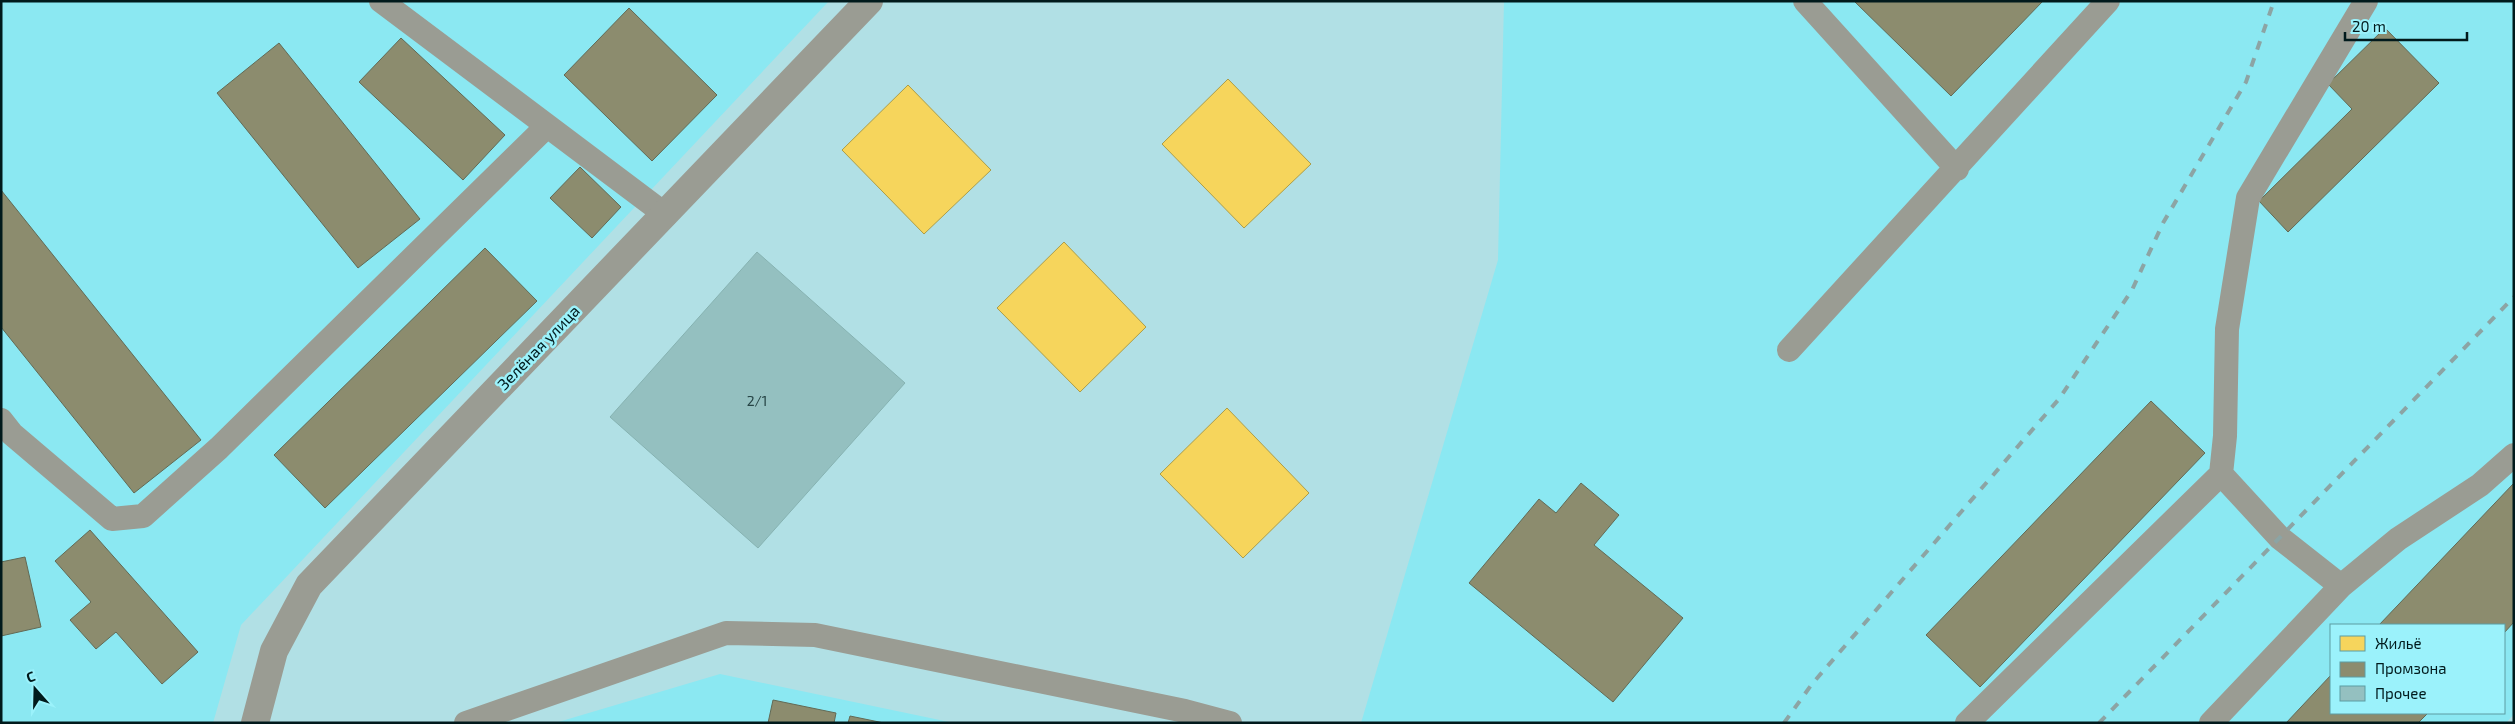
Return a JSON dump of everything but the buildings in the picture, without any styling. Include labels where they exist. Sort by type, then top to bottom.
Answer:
[{"type":"street","name":"Зелёная улица","points":[[255,723],[274,651],[309,585],[666,215],[869,1]]},
{"type":"lane","points":[[381,1],[666,215]]},
{"type":"lane","points":[[1805,1],[1957,169]]},
{"type":"lane","points":[[1789,350],[1957,169],[2108,1]]},
{"type":"lane","points":[[1967,723],[2221,474],[2227,329],[2248,198],[2366,1]]},
{"type":"lane","points":[[1,420],[12,434],[112,519],[143,516],[219,448],[548,126]]},
{"type":"lane","points":[[2211,723],[2341,586],[2398,539],[2480,485],[2514,455]]},
{"type":"lane","points":[[2221,474],[2280,538],[2341,586]]},
{"type":"lane","points":[[466,723],[726,634],[816,635],[1185,711],[1230,723]]},
{"type":"shaded area","points":[[1,1],[829,1],[241,625],[213,723],[1,723]]},
{"type":"shaded area","points":[[1504,1],[2514,1],[2514,714],[2506,723],[1361,723],[1498,260]]},
{"type":"shaded area","points":[[720,674],[954,723],[555,723]]},
{"type":"railway","points":[[1784,723],[1812,684],[2059,399],[2132,290],[2163,223],[2246,82],[2274,1]]},
{"type":"railway","points":[[2099,723],[2514,297]]}]
